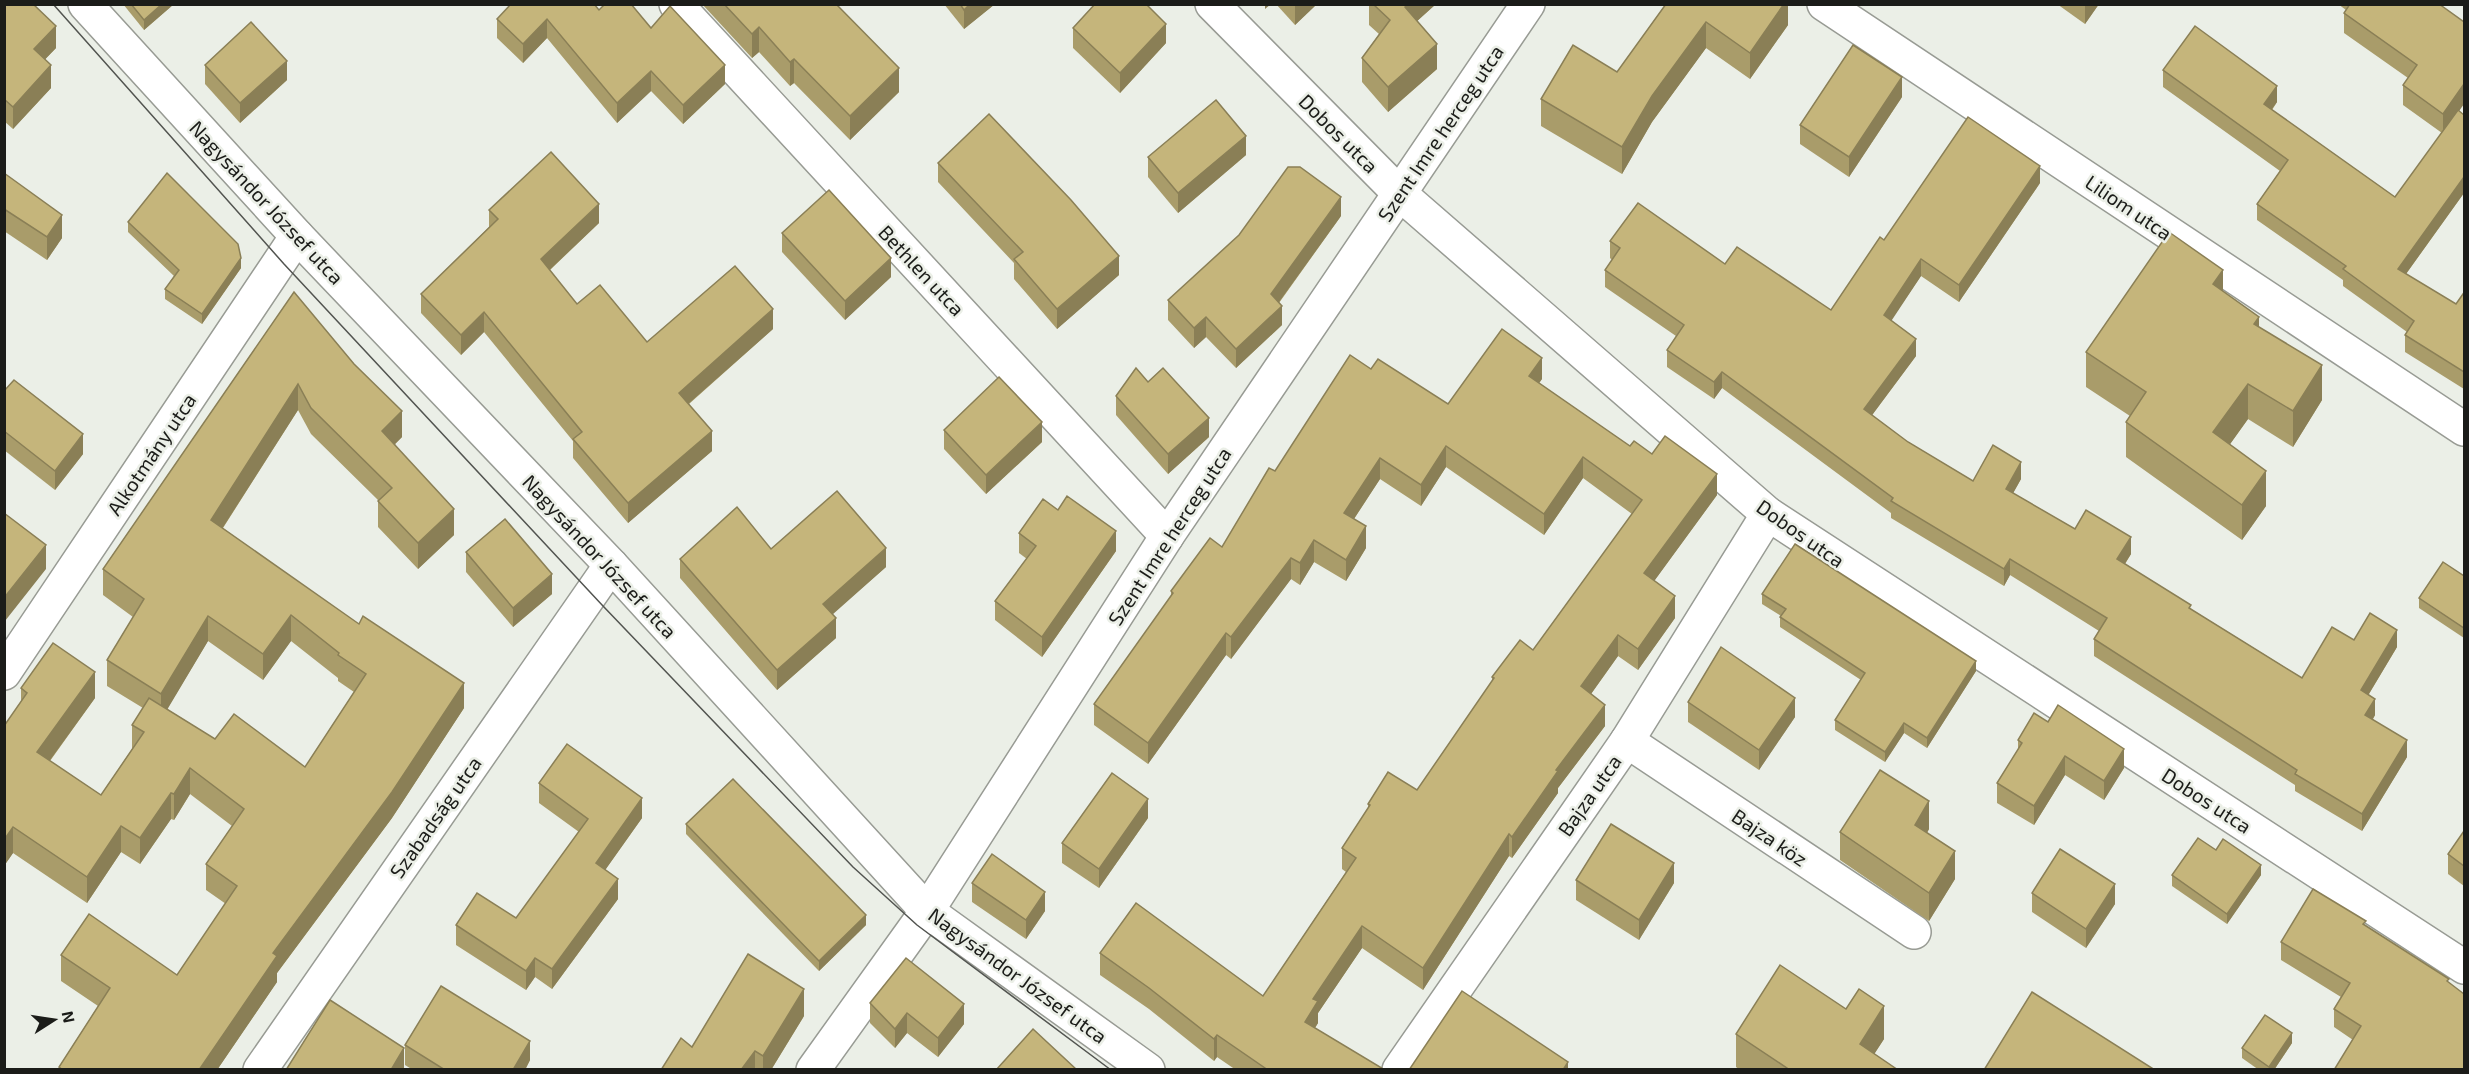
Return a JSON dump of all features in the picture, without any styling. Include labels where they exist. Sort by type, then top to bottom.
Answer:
[{"type":"street","name":"Nagysándor József utca","points":[[85,4],[297,236],[611,565],[927,911],[1147,1069]]},
{"type":"street","name":"Bethlen utca","points":[[676,4],[1167,536]]},
{"type":"street","name":"Dobos utca","points":[[1212,4],[1399,193],[1768,514],[2464,967]]},
{"type":"street","name":"Szent Imre herceg utca","points":[[813,1070],[927,911],[1167,536],[1528,4]]},
{"type":"street","name":"Liliom utca","points":[[1824,4],[2464,429]]},
{"type":"street","name":"Alkotmány utca","points":[[4,673],[297,236]]},
{"type":"street","name":"Bajza utca","points":[[1399,1070],[1627,741],[1768,514]]},
{"type":"street","name":"Szabadság utca","points":[[260,1070],[611,565]]},
{"type":"street","name":"Bajza köz","points":[[1627,741],[1914,932]]},
{"type":"building","points":[[4,4],[33,4],[56,26],[34,49],[51,65],[13,107],[4,99]]},
{"type":"building","points":[[131,4],[162,4],[144,20]]},
{"type":"building","points":[[511,4],[594,4],[599,10],[605,4],[631,4],[651,28],[670,6],[725,65],[683,105],[651,71],[617,103],[547,19],[523,44],[497,19]]},
{"type":"building","points":[[724,4],[836,4],[899,68],[850,116],[794,59],[790,62],[759,27],[752,34]]},
{"type":"building","points":[[960,4],[970,4],[964,10]]},
{"type":"building","points":[[1095,4],[1146,4],[1166,24],[1120,73],[1073,28]]},
{"type":"building","points":[[1373,4],[1408,4],[1405,7],[1437,44],[1388,87],[1362,58],[1390,20]]},
{"type":"building","points":[[1666,4],[1784,4],[1750,53],[1706,22],[1652,96],[1622,147],[1541,99],[1573,45],[1617,72]]},
{"type":"building","points":[[2350,4],[2439,4],[2464,22],[2464,84],[2443,114],[2403,85],[2417,65],[2344,13]]},
{"type":"building","points":[[251,22],[287,61],[240,103],[205,65]]},
{"type":"building","points":[[2195,26],[2277,86],[2264,104],[2395,197],[2458,110],[2464,115],[2464,177],[2398,269],[2456,304],[2464,295],[2464,372],[2405,335],[2414,321],[2343,269],[2346,266],[2257,204],[2288,160],[2163,70]]},
{"type":"building","points":[[1853,45],[1902,77],[1849,157],[1800,125]]},
{"type":"building","points":[[1216,100],[1246,136],[1178,193],[1148,157]]},
{"type":"building","points":[[989,114],[1071,200],[1119,256],[1057,309],[1014,259],[1023,252],[938,163]]},
{"type":"building","points":[[1968,117],[2040,166],[1959,285],[1921,259],[1884,315],[1916,339],[1864,409],[1908,442],[1973,481],[1993,445],[2021,462],[2006,489],[2075,529],[2086,510],[2131,537],[2117,559],[2191,605],[2189,608],[2302,678],[2332,627],[2354,640],[2370,613],[2397,630],[2361,690],[2375,699],[2365,715],[2407,740],[2362,814],[2295,774],[2297,770],[2094,639],[2107,618],[2010,559],[2004,569],[1891,501],[1893,498],[1722,372],[1714,382],[1667,350],[1684,325],[1605,270],[1620,248],[1610,241],[1638,203],[1725,264],[1737,247],[1831,310],[1880,237],[1884,240]]},
{"type":"building","points":[[551,152],[599,204],[541,259],[577,304],[600,285],[647,342],[735,266],[773,309],[679,393],[712,431],[628,503],[573,439],[582,432],[484,312],[461,335],[421,294],[498,219],[489,210]]},
{"type":"building","points":[[1288,167],[1300,167],[1341,197],[1271,294],[1282,306],[1236,349],[1206,317],[1194,328],[1168,300],[1239,235]]},
{"type":"building","points":[[4,173],[62,215],[47,237],[4,209]]},
{"type":"building","points":[[167,173],[238,244],[241,258],[202,314],[165,289],[179,270],[128,222]]},
{"type":"building","points":[[829,190],[891,258],[845,301],[782,233]]},
{"type":"building","points":[[2169,232],[2223,270],[2213,284],[2259,317],[2254,324],[2322,365],[2293,411],[2248,384],[2213,432],[2266,471],[2242,505],[2126,422],[2146,392],[2086,352]]},
{"type":"building","points":[[294,292],[354,364],[402,411],[382,431],[454,509],[418,543],[378,501],[392,488],[311,408],[298,384],[211,520],[359,624],[363,616],[464,683],[392,792],[273,953],[277,956],[199,1070],[63,1070],[59,1067],[110,988],[61,955],[89,914],[177,975],[237,886],[206,864],[244,809],[190,768],[174,794],[171,793],[140,838],[121,826],[87,877],[13,827],[4,840],[4,726],[27,693],[21,688],[53,643],[95,672],[37,752],[101,795],[144,732],[132,725],[149,698],[215,739],[234,714],[305,767],[366,674],[338,655],[339,653],[291,615],[263,654],[208,616],[161,694],[107,660],[144,599],[103,569]]},
{"type":"building","points":[[1502,329],[1542,358],[1529,376],[1630,446],[1634,441],[1652,454],[1665,436],[1717,474],[1644,573],[1675,596],[1638,649],[1618,635],[1581,686],[1605,705],[1556,770],[1558,771],[1512,837],[1509,834],[1423,968],[1362,926],[1313,999],[1318,1001],[1305,1022],[1385,1070],[1268,1070],[1217,1035],[1214,1039],[1100,953],[1136,903],[1263,996],[1356,858],[1342,848],[1388,772],[1417,790],[1494,678],[1492,677],[1520,640],[1533,650],[1642,500],[1583,457],[1544,514],[1446,446],[1421,485],[1380,458],[1344,513],[1366,526],[1346,560],[1314,540],[1300,563],[1291,558],[1231,637],[1226,633],[1148,743],[1094,704],[1210,538],[1222,547],[1269,468],[1275,471],[1350,355],[1371,369],[1378,359],[1448,404]]},
{"type":"building","points":[[1136,368],[1148,382],[1163,368],[1209,418],[1168,454],[1116,396]]},
{"type":"building","points":[[999,377],[1042,422],[986,475],[944,430]]},
{"type":"building","points":[[14,380],[83,434],[55,471],[4,431],[4,391]]},
{"type":"building","points":[[837,491],[886,548],[823,604],[836,618],[777,670],[680,559],[737,507],[771,549]]},
{"type":"building","points":[[1067,496],[1116,531],[1042,637],[995,601],[1036,546],[1019,533],[1043,499],[1058,510]]},
{"type":"building","points":[[4,513],[46,545],[4,598]]},
{"type":"building","points":[[505,519],[552,574],[513,608],[466,552]]},
{"type":"building","points":[[1795,544],[1976,661],[1927,738],[1904,723],[1885,752],[1835,720],[1865,673],[1780,617],[1786,609],[1762,594]]},
{"type":"building","points":[[2443,562],[2464,576],[2464,628],[2419,598]]},
{"type":"building","points":[[1721,647],[1795,698],[1759,750],[1688,702]]},
{"type":"building","points":[[2058,705],[2124,749],[2104,781],[2065,756],[2034,806],[1997,783],[2022,743],[2018,740],[2034,713],[2048,722]]},
{"type":"building","points":[[567,744],[642,798],[596,863],[618,879],[552,969],[535,958],[526,971],[456,925],[477,893],[516,918],[588,819],[539,783]]},
{"type":"building","points":[[1880,770],[1929,801],[1915,825],[1955,851],[1929,893],[1840,832]]},
{"type":"building","points":[[1112,773],[1148,799],[1099,869],[1062,843]]},
{"type":"building","points":[[733,779],[866,915],[819,961],[686,824]]},
{"type":"building","points":[[1611,824],[1674,863],[1639,920],[1576,880]]},
{"type":"building","points":[[2464,831],[2464,866],[2448,854]]},
{"type":"building","points":[[2198,838],[2216,850],[2223,839],[2261,865],[2227,914],[2172,875]]},
{"type":"building","points":[[2060,849],[2115,884],[2086,929],[2032,893]]},
{"type":"building","points":[[992,854],[1045,892],[1026,920],[972,883]]},
{"type":"building","points":[[2313,889],[2366,921],[2363,924],[2449,979],[2447,981],[2464,994],[2464,1070],[2334,1070],[2361,1026],[2334,1009],[2350,983],[2281,942]]},
{"type":"building","points":[[748,954],[804,989],[763,1056],[755,1051],[741,1070],[661,1070],[681,1038],[692,1047]]},
{"type":"building","points":[[906,958],[964,1004],[938,1038],[907,1013],[895,1029],[870,1003]]},
{"type":"building","points":[[1780,965],[1846,1009],[1859,989],[1884,1006],[1860,1044],[1898,1070],[1790,1070],[1736,1034]]},
{"type":"building","points":[[441,986],[530,1041],[513,1070],[445,1070],[405,1045]]},
{"type":"building","points":[[1462,991],[1568,1062],[1563,1070],[1409,1070]]},
{"type":"building","points":[[2032,992],[2155,1070],[1984,1070]]},
{"type":"building","points":[[330,1000],[404,1048],[391,1070],[286,1070]]},
{"type":"building","points":[[2265,1015],[2292,1033],[2269,1067],[2242,1048]]},
{"type":"building","points":[[1033,1029],[1077,1070],[996,1070]]},
{"type":"tram line","points":[[53,4],[284,264],[603,606],[853,867],[917,925],[1111,1070]]}]
